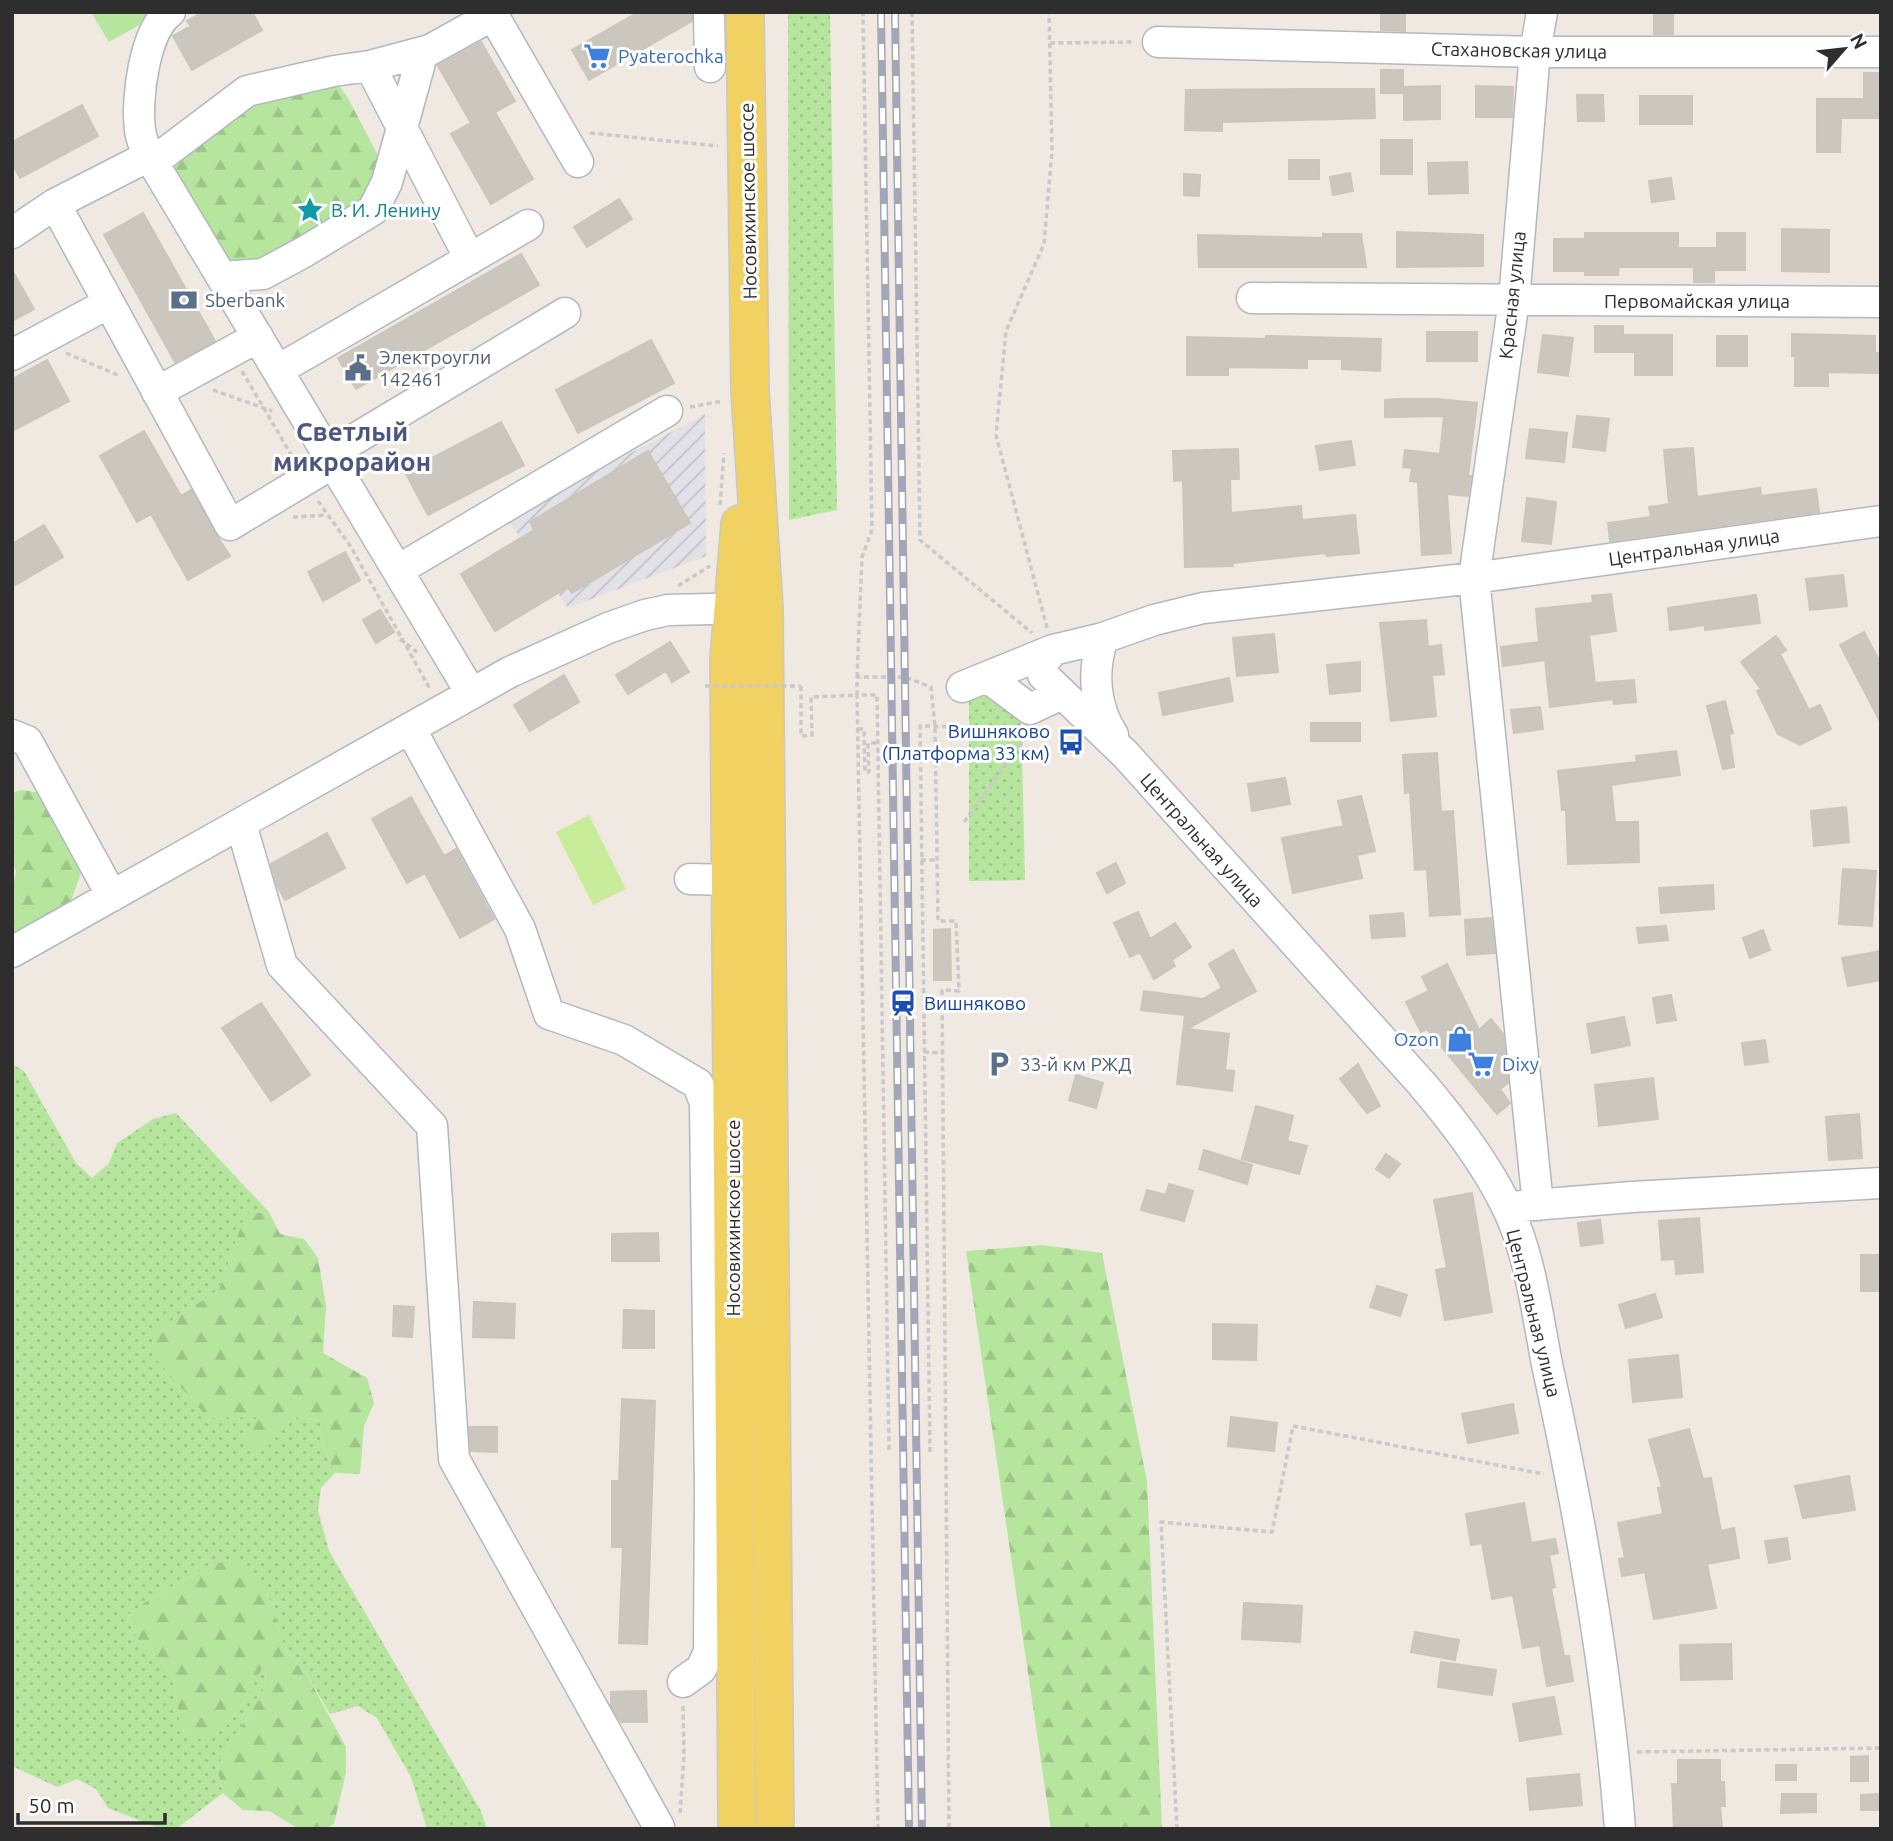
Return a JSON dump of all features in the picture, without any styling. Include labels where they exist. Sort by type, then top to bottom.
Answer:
[{"type":"main road","name":"Носовихинское шоссе","points":[[746,12],[739,396],[749,608],[775,1829]]},
{"type":"main road","name":"Носовихинское шоссе","points":[[737,1829],[729,659],[749,608]]},
{"type":"street","points":[[170,12],[156,29],[143,63],[140,128],[151,159],[471,693]]},
{"type":"street","points":[[709,12],[710,66]]},
{"type":"street","name":"Красная улица","points":[[1538,1205],[1474,578],[1514,300],[1535,52],[1542,12]]},
{"type":"street","points":[[12,233],[55,204],[151,159],[247,91],[334,71],[370,66],[423,52],[493,15],[578,162]]},
{"type":"street","name":"Стахановская улица","points":[[1158,42],[1535,52],[1881,52]]},
{"type":"street","points":[[222,277],[263,274],[304,253],[373,210],[387,182],[423,52]]},
{"type":"street","points":[[370,66],[470,258]]},
{"type":"street","points":[[55,204],[109,303],[169,386],[230,525],[306,480],[331,459],[565,313]]},
{"type":"street","points":[[278,370],[528,225]]},
{"type":"street","name":"Первомайская улица","points":[[1252,298],[1881,302]]},
{"type":"street","points":[[12,355],[109,303]]},
{"type":"street","points":[[169,386],[258,337]]},
{"type":"street","points":[[398,570],[667,411]]},
{"type":"street","name":"Центральная улица","points":[[1620,1829],[1614,1752],[1572,1479],[1522,1249],[1507,1207],[1446,1113],[1053,673],[1103,638],[1154,620],[1203,608],[1474,578],[1881,521]]},
{"type":"street","points":[[12,953],[510,672],[608,628],[645,615],[668,610],[749,608]]},
{"type":"street","points":[[1103,638],[1097,658],[1097,692],[1108,728],[1126,755]]},
{"type":"street","points":[[1053,673],[1030,709],[975,682],[1053,673]]},
{"type":"street","points":[[410,727],[520,929],[549,1014],[624,1040],[698,1084],[705,1103],[710,1490],[709,1652],[701,1669],[683,1682]]},
{"type":"street","points":[[12,735],[27,741],[112,896]]},
{"type":"street","points":[[241,824],[282,965],[432,1126],[454,1460],[670,1821]]},
{"type":"street","points":[[690,879],[731,880]]},
{"type":"street","points":[[1507,1207],[1881,1183]]},
{"type":"path","points":[[863,12],[872,530],[862,557],[857,695],[878,1829]]},
{"type":"path","points":[[912,12],[920,540],[1053,673]]},
{"type":"path","points":[[1049,12],[1052,151],[1044,244],[1006,331],[996,435],[1053,673]]},
{"type":"path","points":[[1050,43],[1158,42]]},
{"type":"path","points":[[559,129],[718,146]]},
{"type":"path","points":[[38,341],[169,386],[263,407],[310,425]]},
{"type":"path","points":[[230,351],[326,513],[351,547],[400,639],[442,709]]},
{"type":"path","points":[[667,411],[739,396]]},
{"type":"path","points":[[284,519],[326,513]]},
{"type":"path","points":[[351,547],[398,570]]},
{"type":"path","points":[[857,677],[905,677],[931,687],[938,921],[957,921],[959,991],[942,990],[949,1829]]},
{"type":"path","points":[[705,686],[801,685],[801,736],[812,735],[811,697],[877,695],[889,1450]]},
{"type":"path","points":[[930,1452],[920,726],[963,727]]},
{"type":"path","points":[[858,729],[864,729],[864,772],[869,772],[868,743],[878,743]]},
{"type":"path","points":[[964,822],[1030,732]]},
{"type":"path","points":[[921,860],[937,860]]},
{"type":"path","points":[[924,1052],[942,1054]]},
{"type":"path","points":[[1177,1829],[1161,1522],[1272,1532],[1293,1426],[1572,1479]]},
{"type":"path","points":[[670,1821],[684,1756],[683,1682]]},
{"type":"path","points":[[1614,1752],[1881,1748]]},
{"type":"shaded area","points":[[705,414],[706,556],[568,608],[507,518]]},
{"type":"green space","points":[[91,12],[146,12],[150,19],[109,42]]},
{"type":"green space","points":[[788,12],[830,12],[837,510],[789,520]]},
{"type":"green space","points":[[332,76],[348,98],[388,175],[364,211],[284,259],[224,270],[163,168],[227,115]]},
{"type":"green space","points":[[990,693],[1021,714],[1025,880],[969,881],[969,700]]},
{"type":"green space","points":[[22,790],[42,793],[82,870],[71,901],[12,940],[12,893],[16,872],[12,859],[12,793]]},
{"type":"green space","points":[[589,815],[626,889],[593,905],[556,832]]},
{"type":"green space","points":[[12,1064],[24,1071],[76,1163],[92,1178],[109,1163],[117,1143],[153,1119],[176,1113],[269,1212],[245,1215],[219,1290],[156,1331],[257,1417],[296,1417],[320,1421],[323,1446],[335,1473],[321,1488],[318,1510],[329,1551],[481,1811],[487,1829],[427,1829],[411,1777],[377,1718],[358,1706],[330,1714],[305,1671],[287,1652],[272,1602],[212,1564],[147,1601],[128,1615],[138,1640],[157,1655],[173,1678],[181,1729],[203,1740],[224,1729],[240,1708],[265,1662],[266,1685],[217,1767],[223,1793],[176,1829],[161,1829],[108,1808],[96,1789],[77,1779],[57,1787],[12,1766]]},
{"type":"green space","points":[[269,1212],[280,1234],[304,1239],[318,1258],[326,1306],[323,1353],[367,1378],[374,1403],[364,1426],[360,1474],[335,1473],[323,1446],[320,1421],[296,1417],[262,1452],[242,1437],[257,1417],[208,1418],[156,1359],[155,1331],[219,1290],[245,1214]]},
{"type":"green space","points":[[1042,1245],[1102,1253],[1147,1482],[1162,1829],[1051,1829],[966,1251]]},
{"type":"green space","points":[[239,1560],[272,1602],[287,1652],[305,1671],[346,1747],[346,1772],[334,1824],[326,1829],[299,1829],[269,1811],[243,1810],[223,1793],[217,1767],[266,1685],[265,1663],[240,1708],[224,1729],[203,1741],[181,1729],[173,1678],[157,1655],[138,1640],[128,1615],[147,1601],[212,1564]]},
{"type":"building","points":[[203,12],[252,12],[262,30],[192,70],[173,36],[191,26],[187,21]]},
{"type":"building","points":[[639,12],[692,12],[692,21],[589,80],[572,50]]},
{"type":"building","points":[[1381,12],[1405,12],[1405,31],[1381,30]]},
{"type":"building","points":[[1654,12],[1673,12],[1673,34],[1654,34]]},
{"type":"building","points":[[481,42],[515,101],[495,112],[533,179],[491,204],[451,134],[471,123],[438,66]]},
{"type":"building","points":[[1381,70],[1403,70],[1403,93],[1381,93]]},
{"type":"building","points":[[1864,73],[1881,73],[1881,118],[1841,118],[1840,152],[1817,152],[1817,99],[1864,99]]},
{"type":"building","points":[[1440,86],[1440,119],[1404,120],[1404,87]]},
{"type":"building","points":[[1476,86],[1513,87],[1512,117],[1476,117]]},
{"type":"building","points":[[1374,89],[1375,118],[1222,122],[1222,131],[1185,130],[1186,90]]},
{"type":"building","points":[[1577,95],[1603,95],[1604,121],[1578,121]]},
{"type":"building","points":[[1640,96],[1692,96],[1692,124],[1640,124]]},
{"type":"building","points":[[82,105],[98,136],[20,178],[12,163],[12,142]]},
{"type":"building","points":[[1381,140],[1412,140],[1412,174],[1381,174]]},
{"type":"building","points":[[1289,160],[1319,160],[1319,179],[1289,179]]},
{"type":"building","points":[[1467,162],[1468,193],[1429,194],[1428,163]]},
{"type":"building","points":[[1350,173],[1353,191],[1333,195],[1330,177]]},
{"type":"building","points":[[1184,174],[1200,175],[1199,196],[1184,195]]},
{"type":"building","points":[[1671,178],[1674,199],[1652,202],[1649,181]]},
{"type":"building","points":[[619,199],[632,219],[587,247],[574,227]]},
{"type":"building","points":[[143,213],[215,341],[175,362],[104,235]]},
{"type":"building","points":[[1782,229],[1829,230],[1829,272],[1782,271]]},
{"type":"building","points":[[1397,232],[1483,235],[1483,266],[1397,267]]},
{"type":"building","points":[[1585,233],[1678,233],[1678,248],[1717,248],[1717,233],[1745,233],[1745,270],[1714,270],[1714,282],[1694,282],[1694,267],[1619,267],[1618,275],[1554,271],[1554,239],[1585,239]]},
{"type":"building","points":[[1323,234],[1361,234],[1366,267],[1199,267],[1198,235],[1323,238]]},
{"type":"building","points":[[521,254],[539,285],[356,389],[338,358]]},
{"type":"building","points":[[12,270],[34,309],[12,321]]},
{"type":"building","points":[[1595,326],[1623,326],[1623,335],[1672,335],[1672,375],[1635,375],[1635,352],[1595,352]]},
{"type":"building","points":[[1427,332],[1477,332],[1477,361],[1427,361]]},
{"type":"building","points":[[1792,334],[1875,336],[1875,353],[1881,353],[1881,373],[1828,372],[1828,386],[1795,386]]},
{"type":"building","points":[[1543,335],[1573,338],[1568,376],[1538,372]]},
{"type":"building","points":[[1266,336],[1381,339],[1380,371],[1342,369],[1342,359],[1307,359],[1307,368],[1228,367],[1228,375],[1187,375],[1187,337],[1266,339]]},
{"type":"building","points":[[1717,336],[1747,336],[1747,366],[1717,366]]},
{"type":"building","points":[[651,340],[674,383],[578,433],[556,390]]},
{"type":"building","points":[[47,360],[69,401],[12,431],[12,379]]},
{"type":"building","points":[[1385,400],[1477,403],[1468,496],[1447,494],[1451,553],[1422,555],[1418,482],[1410,481],[1412,468],[1403,467],[1405,450],[1440,454],[1444,416],[1385,417]]},
{"type":"building","points":[[1577,416],[1609,419],[1605,451],[1573,447]]},
{"type":"building","points":[[501,422],[524,465],[428,515],[405,472]]},
{"type":"building","points":[[1530,429],[1567,433],[1564,462],[1526,458]]},
{"type":"building","points":[[144,431],[181,496],[191,490],[230,556],[188,580],[151,514],[137,522],[100,456]]},
{"type":"building","points":[[1351,441],[1355,465],[1320,470],[1316,446]]},
{"type":"building","points":[[1693,448],[1697,497],[1760,488],[1761,496],[1816,489],[1819,512],[1610,541],[1608,523],[1651,517],[1649,507],[1669,504],[1664,450]]},
{"type":"building","points":[[1238,449],[1239,479],[1230,479],[1231,513],[1301,506],[1302,520],[1355,515],[1359,553],[1327,556],[1326,553],[1232,563],[1233,566],[1185,567],[1183,480],[1174,481],[1173,451]]},
{"type":"building","points":[[648,451],[690,523],[572,593],[568,587],[495,631],[461,574],[534,530],[530,522]]},
{"type":"building","points":[[1527,498],[1556,502],[1551,544],[1522,541]]},
{"type":"building","points":[[44,525],[63,557],[12,587],[12,544]]},
{"type":"building","points":[[345,552],[360,580],[323,601],[308,572]]},
{"type":"building","points":[[1843,575],[1847,606],[1810,610],[1806,579]]},
{"type":"building","points":[[1611,594],[1616,631],[1589,635],[1595,683],[1634,680],[1636,702],[1614,704],[1613,699],[1550,707],[1545,660],[1503,666],[1501,647],[1539,642],[1536,609],[1593,603],[1592,596]]},
{"type":"building","points":[[1756,595],[1760,623],[1705,630],[1705,625],[1670,630],[1668,608]]},
{"type":"building","points":[[380,610],[394,632],[376,643],[363,620]]},
{"type":"building","points":[[1426,620],[1428,647],[1441,645],[1444,674],[1432,675],[1436,716],[1391,721],[1380,623]]},
{"type":"building","points":[[1864,632],[1881,664],[1881,723],[1840,645]]},
{"type":"building","points":[[1274,634],[1278,672],[1237,676],[1233,638]]},
{"type":"building","points":[[1776,636],[1786,650],[1780,654],[1809,710],[1820,705],[1831,729],[1800,745],[1778,734],[1757,691],[1761,689],[1741,662]]},
{"type":"building","points":[[670,642],[689,672],[672,682],[666,671],[628,694],[616,675]]},
{"type":"building","points":[[1360,662],[1360,691],[1330,694],[1327,665]]},
{"type":"building","points":[[564,675],[579,702],[530,731],[514,705]]},
{"type":"building","points":[[1229,678],[1233,701],[1163,715],[1159,693]]},
{"type":"building","points":[[1725,701],[1733,733],[1729,734],[1734,767],[1723,769],[1707,706]]},
{"type":"building","points":[[1540,707],[1543,729],[1514,733],[1511,710]]},
{"type":"building","points":[[1311,723],[1360,723],[1360,741],[1311,741]]},
{"type":"building","points":[[1676,751],[1680,775],[1611,785],[1615,822],[1638,822],[1639,862],[1568,864],[1566,810],[1562,810],[1558,771],[1637,762],[1636,756]]},
{"type":"building","points":[[1437,753],[1441,812],[1453,811],[1460,914],[1430,916],[1427,869],[1415,870],[1410,792],[1405,793],[1403,755]]},
{"type":"building","points":[[1285,778],[1290,804],[1252,811],[1248,784]]},
{"type":"building","points":[[1361,796],[1375,851],[1357,855],[1362,878],[1293,893],[1282,838],[1344,826],[1338,801]]},
{"type":"building","points":[[411,797],[444,856],[456,849],[494,919],[460,938],[425,873],[407,883],[372,819]]},
{"type":"building","points":[[1846,807],[1849,842],[1814,846],[1811,811]]},
{"type":"building","points":[[327,833],[345,868],[285,900],[271,864]]},
{"type":"building","points":[[1116,863],[1125,883],[1107,893],[1097,873]]},
{"type":"building","points":[[1843,869],[1876,871],[1872,926],[1839,924]]},
{"type":"building","points":[[1713,885],[1714,909],[1661,913],[1659,888]]},
{"type":"building","points":[[1138,912],[1150,939],[1175,923],[1191,947],[1172,960],[1175,966],[1154,979],[1140,952],[1130,957],[1114,923]]},
{"type":"building","points":[[1403,913],[1405,936],[1372,938],[1370,916]]},
{"type":"building","points":[[1491,918],[1495,953],[1467,955],[1465,920]]},
{"type":"building","points":[[1666,926],[1668,940],[1639,943],[1637,928]]},
{"type":"building","points":[[950,929],[951,980],[934,980],[934,930]]},
{"type":"building","points":[[1763,930],[1770,950],[1750,958],[1743,938]]},
{"type":"building","points":[[1233,950],[1256,991],[1187,1029],[1229,1034],[1225,1070],[1234,1071],[1232,1091],[1177,1084],[1185,1015],[1141,1010],[1144,991],[1203,999],[1222,988],[1209,964]]},
{"type":"building","points":[[1881,951],[1881,980],[1848,986],[1842,958]]},
{"type":"building","points":[[1447,964],[1479,1030],[1491,1019],[1503,1034],[1508,1083],[1500,1089],[1510,1103],[1497,1114],[1427,1029],[1421,1032],[1406,1002],[1429,991],[1422,977]]},
{"type":"building","points":[[1671,995],[1676,1020],[1657,1023],[1653,998]]},
{"type":"building","points":[[261,1003],[310,1075],[271,1101],[222,1028]]},
{"type":"building","points":[[1624,1017],[1630,1045],[1592,1053],[1587,1024]]},
{"type":"building","points":[[1765,1040],[1768,1062],[1745,1065],[1742,1043]]},
{"type":"building","points":[[1358,1064],[1380,1106],[1367,1113],[1340,1079]]},
{"type":"building","points":[[1076,1075],[1103,1083],[1096,1108],[1069,1100]]},
{"type":"building","points":[[1653,1078],[1658,1119],[1599,1126],[1595,1085]]},
{"type":"building","points":[[1256,1106],[1293,1116],[1287,1141],[1307,1146],[1299,1174],[1242,1159]]},
{"type":"building","points":[[1859,1114],[1862,1158],[1829,1160],[1826,1117]]},
{"type":"building","points":[[1204,1150],[1252,1165],[1247,1184],[1199,1169]]},
{"type":"building","points":[[1386,1154],[1400,1164],[1389,1178],[1376,1169]]},
{"type":"building","points":[[1169,1184],[1193,1191],[1184,1221],[1141,1210],[1147,1190],[1166,1195]]},
{"type":"building","points":[[1472,1193],[1492,1312],[1445,1320],[1436,1270],[1447,1268],[1434,1200]]},
{"type":"building","points":[[1699,1218],[1703,1272],[1676,1274],[1675,1259],[1662,1260],[1659,1221]]},
{"type":"building","points":[[1600,1220],[1603,1243],[1581,1246],[1578,1223]]},
{"type":"building","points":[[658,1233],[659,1261],[612,1261],[612,1234]]},
{"type":"building","points":[[1861,1255],[1881,1255],[1881,1291],[1861,1291]]},
{"type":"building","points":[[1377,1286],[1407,1295],[1400,1316],[1370,1307]]},
{"type":"building","points":[[1655,1294],[1662,1317],[1626,1328],[1619,1305]]},
{"type":"building","points":[[474,1302],[515,1304],[514,1338],[473,1337]]},
{"type":"building","points":[[394,1306],[414,1307],[412,1337],[393,1336]]},
{"type":"building","points":[[624,1310],[654,1311],[654,1348],[623,1348]]},
{"type":"building","points":[[1213,1324],[1257,1325],[1256,1360],[1213,1359]]},
{"type":"building","points":[[1678,1355],[1682,1397],[1633,1402],[1629,1360]]},
{"type":"building","points":[[622,1399],[655,1401],[647,1644],[619,1643],[623,1547],[612,1547],[612,1481],[619,1481]]},
{"type":"building","points":[[1513,1404],[1518,1433],[1468,1443],[1462,1414]]},
{"type":"building","points":[[1231,1417],[1277,1423],[1274,1451],[1228,1446]]},
{"type":"building","points":[[469,1427],[497,1427],[497,1452],[471,1451]]},
{"type":"building","points":[[1689,1429],[1703,1479],[1711,1478],[1721,1531],[1734,1528],[1739,1558],[1707,1564],[1716,1608],[1654,1619],[1645,1572],[1622,1576],[1619,1559],[1625,1558],[1618,1523],[1663,1514],[1658,1488],[1662,1487],[1649,1440]]},
{"type":"building","points":[[1849,1476],[1855,1510],[1803,1518],[1795,1486]]},
{"type":"building","points":[[1524,1503],[1531,1543],[1555,1539],[1558,1553],[1549,1555],[1555,1587],[1551,1588],[1564,1656],[1569,1656],[1573,1681],[1547,1686],[1540,1645],[1523,1648],[1513,1595],[1492,1599],[1482,1543],[1471,1545],[1466,1514]]},
{"type":"building","points":[[1787,1538],[1790,1559],[1769,1563],[1765,1541]]},
{"type":"building","points":[[1244,1603],[1302,1606],[1300,1642],[1242,1639]]},
{"type":"building","points":[[1415,1632],[1459,1640],[1455,1660],[1411,1652]]},
{"type":"building","points":[[1731,1644],[1732,1679],[1681,1680],[1680,1645]]},
{"type":"building","points":[[1441,1662],[1496,1670],[1492,1695],[1438,1687]]},
{"type":"building","points":[[646,1691],[647,1722],[621,1722],[611,1706],[611,1692]]},
{"type":"building","points":[[1554,1697],[1561,1734],[1520,1741],[1513,1704]]},
{"type":"building","points":[[1868,1756],[1868,1781],[1851,1781],[1851,1757]]},
{"type":"building","points":[[1678,1760],[1720,1760],[1720,1782],[1724,1782],[1725,1806],[1720,1806],[1722,1829],[1674,1829],[1672,1784],[1678,1784]]},
{"type":"building","points":[[1776,1765],[1796,1765],[1796,1780],[1776,1780]]},
{"type":"building","points":[[1579,1774],[1582,1805],[1530,1810],[1527,1779]]},
{"type":"building","points":[[1782,1794],[1816,1794],[1816,1812],[1781,1813]]},
{"type":"building","points":[[1879,1794],[1879,1810],[1861,1810],[1861,1795]]},
{"type":"railway","points":[[881,12],[909,1829]]},
{"type":"railway","points":[[895,12],[922,1829]]},
{"type":"place","name":"Pyaterochka","points":[[597,56]]},
{"type":"place","name":"В. И. Ленину","points":[[310,210]]},
{"type":"place","name":"Sberbank","points":[[184,300]]},
{"type":"place","name":"Электроугли 142461","points":[[358,368]]},
{"type":"place","name":"Вишняково (Платформа 33 км)","points":[[1071,742]]},
{"type":"place","name":"Вишняково","points":[[903,1003]]},
{"type":"place","name":"Ozon","points":[[1460,1039]]},
{"type":"place","name":"33-й км РЖД","points":[[999,1064]]},
{"type":"place","name":"Dixy","points":[[1481,1064]]},
{"type":"district","name":"Светлый микрорайон","points":[[352,446]]}]
